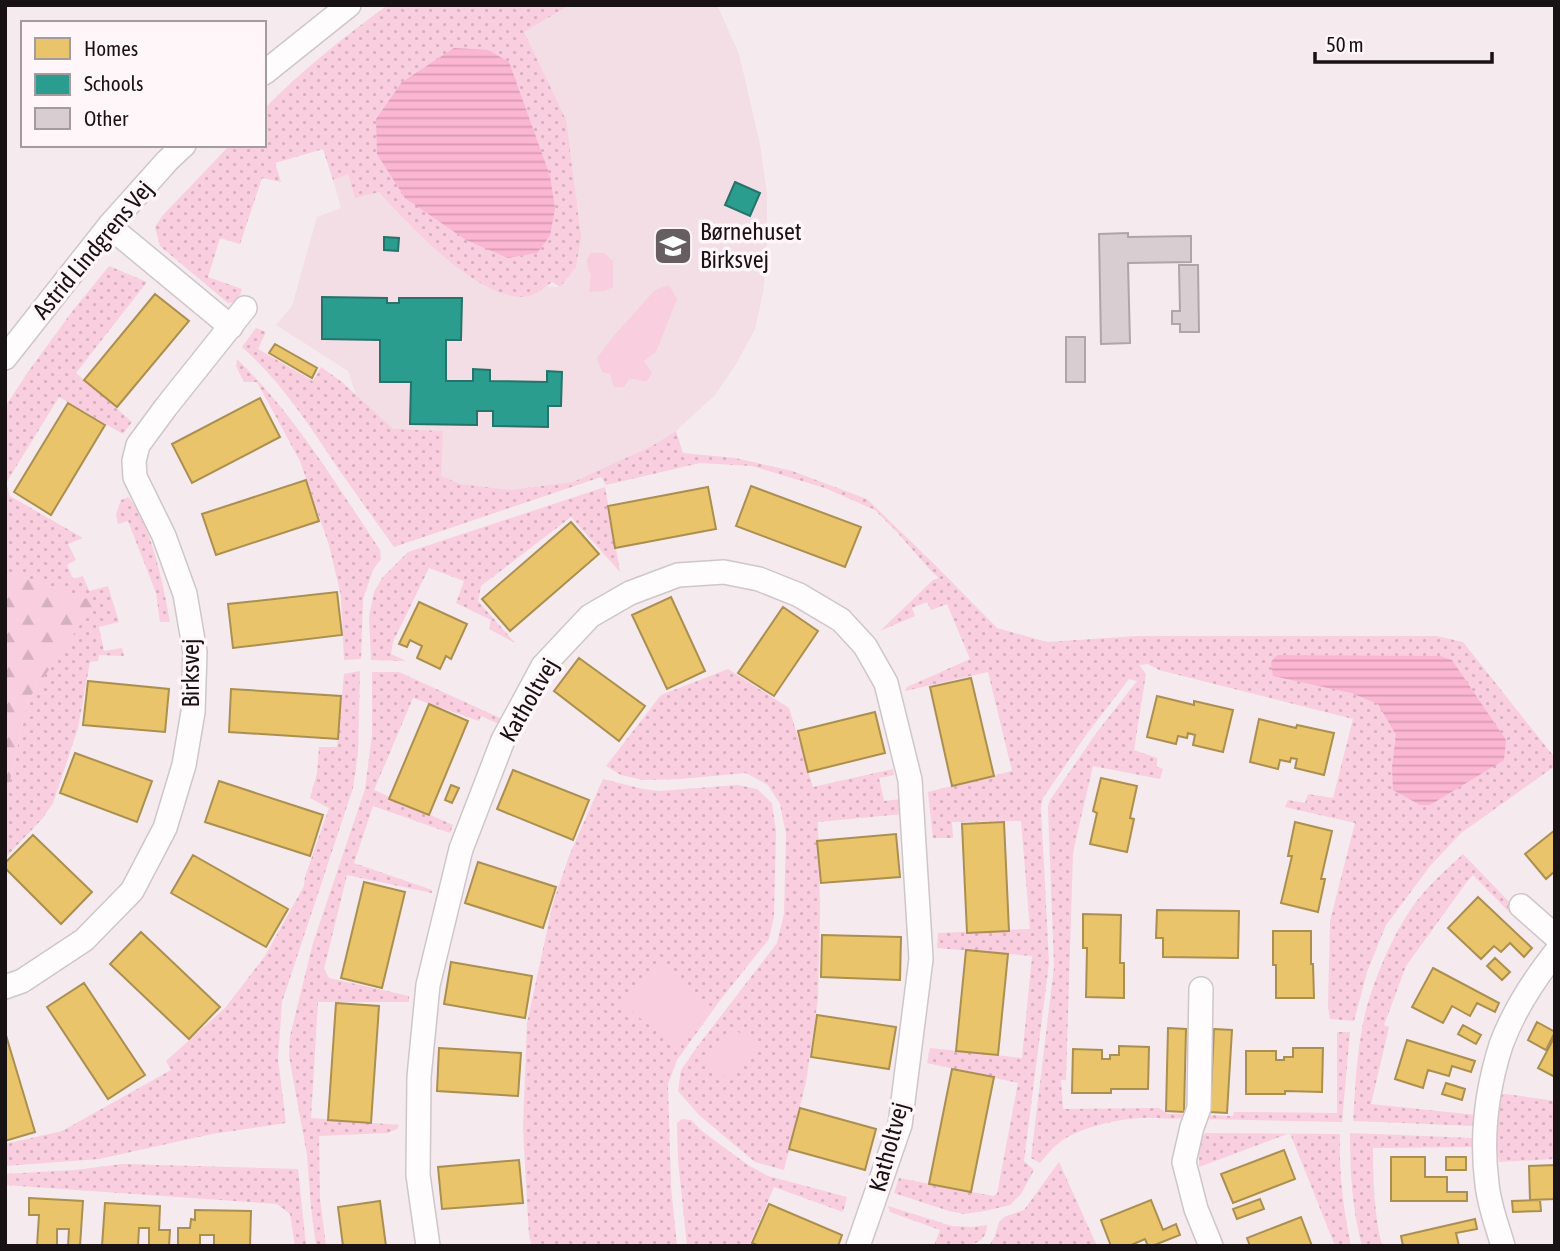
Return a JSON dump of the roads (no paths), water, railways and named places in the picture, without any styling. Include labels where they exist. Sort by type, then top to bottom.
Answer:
[{"type":"street","points":[[266,71],[349,5]]},
{"type":"street","name":"Astrid Lindgrens Vej","points":[[5,358],[109,226],[182,147]]},
{"type":"street","points":[[109,226],[231,327]]},
{"type":"street","name":"Birksvej","points":[[5,987],[22,981],[84,940],[132,891],[165,828],[184,765],[193,712],[195,652],[185,594],[164,536],[135,477],[134,461],[138,445],[245,307]]},
{"type":"street","name":"Katholtvej","points":[[428,1246],[418,1175],[419,1077],[428,985],[461,849],[503,740],[543,666],[590,615],[630,593],[678,575],[724,572],[759,579],[799,595],[841,620],[865,646],[886,683],[911,780],[921,960],[900,1125],[858,1246]]},
{"type":"street","points":[[1521,906],[1555,936]]},
{"type":"street","points":[[1503,1246],[1487,1184],[1485,1133],[1489,1098],[1501,1045],[1512,1020],[1523,998],[1555,953]]},
{"type":"street","points":[[1201,989],[1199,1108],[1184,1162],[1193,1200],[1211,1246]]},
{"type":"place","name":"Børnehuset Birksvej","points":[[673,246]]}]
